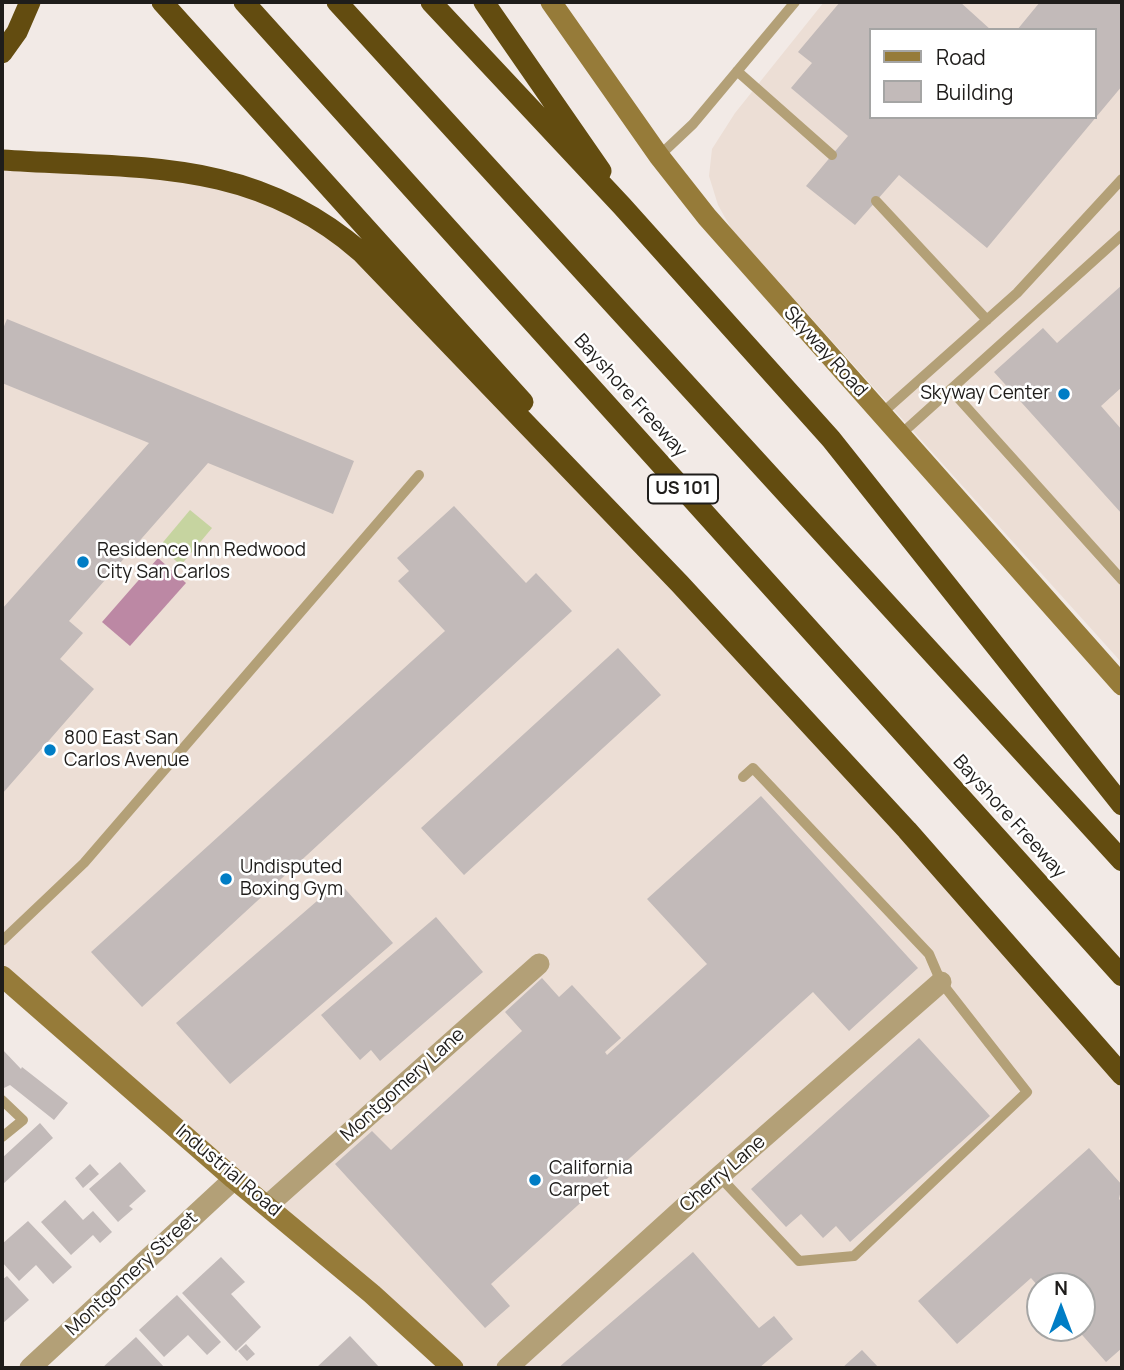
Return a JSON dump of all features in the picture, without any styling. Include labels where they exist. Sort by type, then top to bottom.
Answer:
[{"type":"highway","points":[[2,54],[17,32],[30,2]]},
{"type":"highway","points":[[162,2],[520,398],[680,584]]},
{"type":"highway","name":"Bayshore Freeway","points":[[244,2],[1122,975]]},
{"type":"highway","points":[[337,2],[1122,861]]},
{"type":"highway","points":[[431,2],[622,206],[840,449],[1122,805]]},
{"type":"highway","points":[[484,2],[585,144],[622,206]]},
{"type":"highway","points":[[2,160],[185,172],[225,179],[274,195],[332,227],[361,252],[680,584],[907,830],[1122,1075]]},
{"type":"street","name":"Skyway Road","points":[[551,2],[659,156],[750,268],[1118,673]]},
{"type":"street","name":"Montgomery Lane","points":[[268,1205],[539,964]]},
{"type":"street","name":"Industrial Road","points":[[2,976],[453,1368]]},
{"type":"street","name":"Cherry Lane","points":[[507,1368],[942,982]]},
{"type":"street","name":"Montgomery Street","points":[[30,1368],[234,1179]]},
{"type":"lane","points":[[659,156],[693,124],[795,2]]},
{"type":"lane","points":[[737,71],[832,155]]},
{"type":"lane","points":[[881,414],[1017,293],[1122,179]]},
{"type":"lane","points":[[876,201],[987,320]]},
{"type":"lane","points":[[900,435],[1122,235]]},
{"type":"lane","points":[[951,390],[1122,580]]},
{"type":"lane","points":[[2,941],[84,863],[419,475]]},
{"type":"lane","points":[[720,1177],[799,1261],[854,1256],[1027,1091],[942,982],[929,954],[754,768],[743,777]]},
{"type":"lane","points":[[2,1100],[23,1120],[2,1137]]},
{"type":"shaded area","points":[[824,2],[1122,2],[1122,663],[732,230],[718,205],[709,176],[712,149],[735,113]]},
{"type":"shaded area","points":[[2,160],[225,179],[361,252],[1122,1075],[1122,1368],[453,1368],[2,976]]},
{"type":"shaded area","points":[[158,558],[186,583],[130,646],[102,622]]},
{"type":"green space","points":[[190,510],[212,528],[181,565],[159,547]]},
{"type":"building","points":[[840,2],[960,2],[989,28],[869,28],[869,119],[1094,119],[987,248],[899,175],[855,225],[806,186],[848,136],[791,88],[812,63],[798,52]]},
{"type":"building","points":[[1040,2],[1122,2],[1122,86],[1096,117],[1096,28],[1019,28]]},
{"type":"building","name":"Skyway Center","points":[[1122,285],[1122,387],[1101,406],[1122,430],[1122,514],[994,372],[1043,328],[1057,343]]},
{"type":"building","name":"Residence Inn Redwood City San Carlos","points":[[7,319],[354,461],[333,514],[208,463],[69,621],[83,633],[60,659],[94,689],[2,794],[2,609],[149,443],[2,383],[2,331]]},
{"type":"building","points":[[454,506],[526,583],[536,573],[572,611],[142,1007],[91,952],[445,631],[398,581],[409,571],[397,558]]},
{"type":"building","points":[[618,648],[661,695],[464,875],[421,828]]},
{"type":"building","points":[[761,796],[918,968],[849,1031],[813,992],[491,1284],[510,1306],[485,1328],[335,1164],[372,1131],[391,1150],[522,1031],[505,1012],[542,978],[559,997],[572,985],[621,1038],[605,1052],[607,1055],[707,964],[647,899]]},
{"type":"building","points":[[339,882],[393,943],[230,1084],[176,1023]]},
{"type":"building","points":[[436,917],[483,972],[380,1061],[371,1050],[360,1060],[321,1015]]},
{"type":"building","points":[[919,1038],[990,1116],[850,1242],[836,1226],[823,1238],[801,1214],[786,1227],[751,1189]]},
{"type":"building","points":[[2,1049],[21,1069],[22,1067],[68,1103],[54,1120],[10,1085],[2,1089]]},
{"type":"building","points":[[40,1123],[53,1138],[2,1185],[2,1158]]},
{"type":"building","points":[[1089,1148],[1122,1185],[1119,1199],[1122,1202],[1122,1348],[1106,1362],[1088,1342],[1096,1342],[1096,1272],[1026,1272],[1026,1282],[957,1344],[918,1301]]},
{"type":"building","points":[[120,1162],[146,1191],[129,1206],[133,1209],[118,1222],[89,1189]]},
{"type":"building","points":[[90,1164],[99,1174],[83,1188],[75,1178]]},
{"type":"building","points":[[65,1200],[83,1220],[93,1211],[112,1232],[100,1243],[93,1235],[71,1255],[41,1222]]},
{"type":"building","points":[[28,1221],[72,1267],[53,1284],[36,1265],[19,1281],[2,1262],[2,1244]]},
{"type":"building","points":[[693,1252],[759,1328],[774,1316],[793,1339],[759,1368],[558,1368]]},
{"type":"building","points":[[221,1257],[245,1282],[231,1294],[261,1327],[236,1351],[182,1293]]},
{"type":"building","points":[[7,1276],[29,1300],[2,1324],[2,1280]]},
{"type":"building","points":[[177,1295],[221,1342],[207,1355],[188,1335],[164,1357],[139,1330]]},
{"type":"building","points":[[350,1336],[380,1368],[316,1368]]},
{"type":"building","points":[[136,1337],[165,1368],[102,1368]]},
{"type":"building","points":[[246,1344],[255,1354],[247,1361],[238,1351]]},
{"type":"building","points":[[862,1350],[879,1368],[842,1368]]},
{"type":"place","name":"Skyway Center","points":[[1064,394]]},
{"type":"place","name":"Residence Inn Redwood City San Carlos","points":[[83,562]]},
{"type":"place","name":"800 East San Carlos Avenue","points":[[50,750]]},
{"type":"place","name":"Undisputed Boxing Gym","points":[[226,879]]},
{"type":"place","name":"California Carpet","points":[[535,1180]]}]
